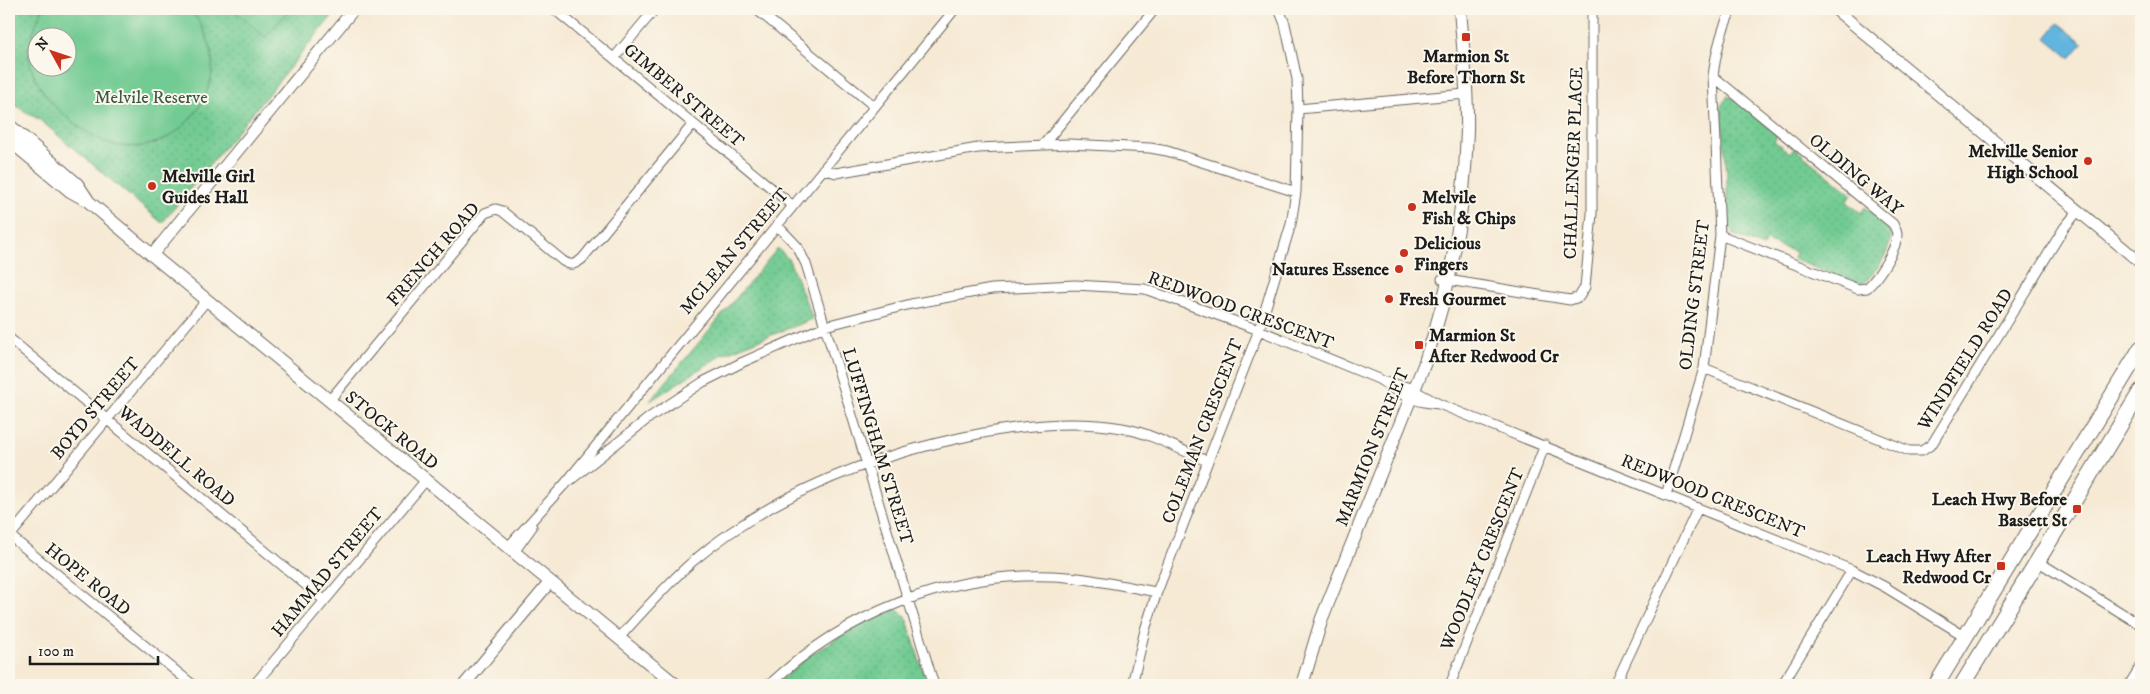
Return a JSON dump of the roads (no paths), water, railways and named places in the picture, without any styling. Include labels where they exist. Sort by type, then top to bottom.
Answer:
[{"type":"highway","points":[[1936,685],[2141,348]]},
{"type":"highway","points":[[1962,685],[2141,391]]},
{"type":"main road","name":"MARMION STREET","points":[[1453,9],[1463,95]]},
{"type":"main road","name":"MARMION STREET","points":[[1296,685],[1305,649],[1317,615],[1432,339],[1445,280],[1465,164],[1460,9]]},
{"type":"main road","name":"STOCK ROAD","points":[[9,125],[77,184],[88,201]]},
{"type":"main road","name":"STOCK ROAD","points":[[9,140],[70,191],[88,201],[673,684]]},
{"type":"main road","name":"MARMION STREET","points":[[1302,685],[1322,618],[1409,392]]},
{"type":"street","points":[[152,255],[354,9]]},
{"type":"street","name":"GIMBER STREET","points":[[554,9],[793,206]]},
{"type":"street","points":[[614,58],[655,9]]},
{"type":"street","points":[[756,9],[874,106]]},
{"type":"street","name":"MCLEAN STREET","points":[[511,549],[574,470],[955,9]]},
{"type":"street","points":[[1044,144],[1155,9]]},
{"type":"street","name":"COLEMAN CRESCENT","points":[[1132,685],[1156,592],[1259,330],[1291,224],[1296,192],[1297,79],[1285,24],[1279,9]]},
{"type":"street","name":"CHALLENGER PLACE","points":[[1445,280],[1570,300],[1580,297],[1584,287],[1592,214],[1592,9]]},
{"type":"street","name":"OLDING STREET","points":[[1666,495],[1704,368],[1720,235],[1713,76],[1716,53],[1722,32],[1732,9]]},
{"type":"street","points":[[1835,9],[2141,263]]},
{"type":"street","name":"OLDING WAY","points":[[1713,76],[1893,224],[1898,233],[1896,243],[1874,282],[1867,288],[1858,289],[1720,235]]},
{"type":"street","points":[[1298,108],[1463,95]]},
{"type":"street","name":"FRENCH ROAD","points":[[329,401],[485,213],[496,208],[502,211],[562,260],[569,264],[575,264],[582,260],[693,124]]},
{"type":"street","points":[[822,169],[836,173],[978,148],[1044,144],[1150,148],[1167,151],[1296,192]]},
{"type":"street","name":"WINDFIELD ROAD","points":[[1704,368],[1909,451],[1922,451],[1932,444],[2064,228],[2078,211]]},
{"type":"street","name":"LUFFINGHAM STREET","points":[[777,225],[792,239],[802,255],[934,685]]},
{"type":"street","name":"REDWOOD CRESCENT","points":[[563,486],[650,417],[703,382],[742,362],[825,326],[911,304],[957,295],[1026,286],[1075,285],[1145,289],[1259,330],[1384,382],[1393,389],[1409,392],[1544,445],[1852,570],[1885,587],[1966,637]]},
{"type":"street","name":"BOYD STREET","points":[[9,536],[207,300]]},
{"type":"street","name":"WADDELL ROAD","points":[[9,338],[324,600]]},
{"type":"street","points":[[618,638],[673,580],[692,562],[722,539],[799,491],[866,462],[935,443],[985,433],[1028,427],[1067,425],[1123,428],[1207,461]]},
{"type":"street","name":"WOODLEY CRESCENT","points":[[1450,685],[1544,445]]},
{"type":"street","name":"HAMMAD STREET","points":[[254,685],[426,480]]},
{"type":"street","points":[[1615,685],[1698,508]]},
{"type":"street","name":"HOPE ROAD","points":[[9,536],[193,685]]},
{"type":"street","points":[[2037,561],[2141,625]]},
{"type":"street","points":[[1782,685],[1852,570]]},
{"type":"street","points":[[769,685],[789,666],[837,633],[907,599],[942,588],[1016,576],[1053,576],[1156,592]]},
{"type":"street","points":[[464,685],[550,582]]},
{"type":"street","points":[[2129,685],[2141,666]]},
{"type":"water","points":[[2058,23],[2083,43],[2070,58],[2046,38]]},
{"type":"place","name":"Marmion St Before Thorn St","points":[[1466,37]]},
{"type":"place","name":"Melville Senior High School","points":[[2088,161]]},
{"type":"place","name":"Melville Girl Guides Hall","points":[[152,186]]},
{"type":"place","name":"Melvile Fish & Chips","points":[[1412,207]]},
{"type":"place","name":"Delicious Fingers","points":[[1404,253]]},
{"type":"place","name":"Natures Essence","points":[[1399,269]]},
{"type":"place","name":"Fresh Gourmet","points":[[1389,299]]},
{"type":"place","name":"Marmion St After Redwood Cr","points":[[1419,345]]},
{"type":"place","name":"Leach Hwy Before Bassett St","points":[[2077,509]]},
{"type":"place","name":"Leach Hwy After Redwood Cr","points":[[2001,566]]},
{"type":"park label","name":"Melvile Reserve","points":[[151,97]]}]
